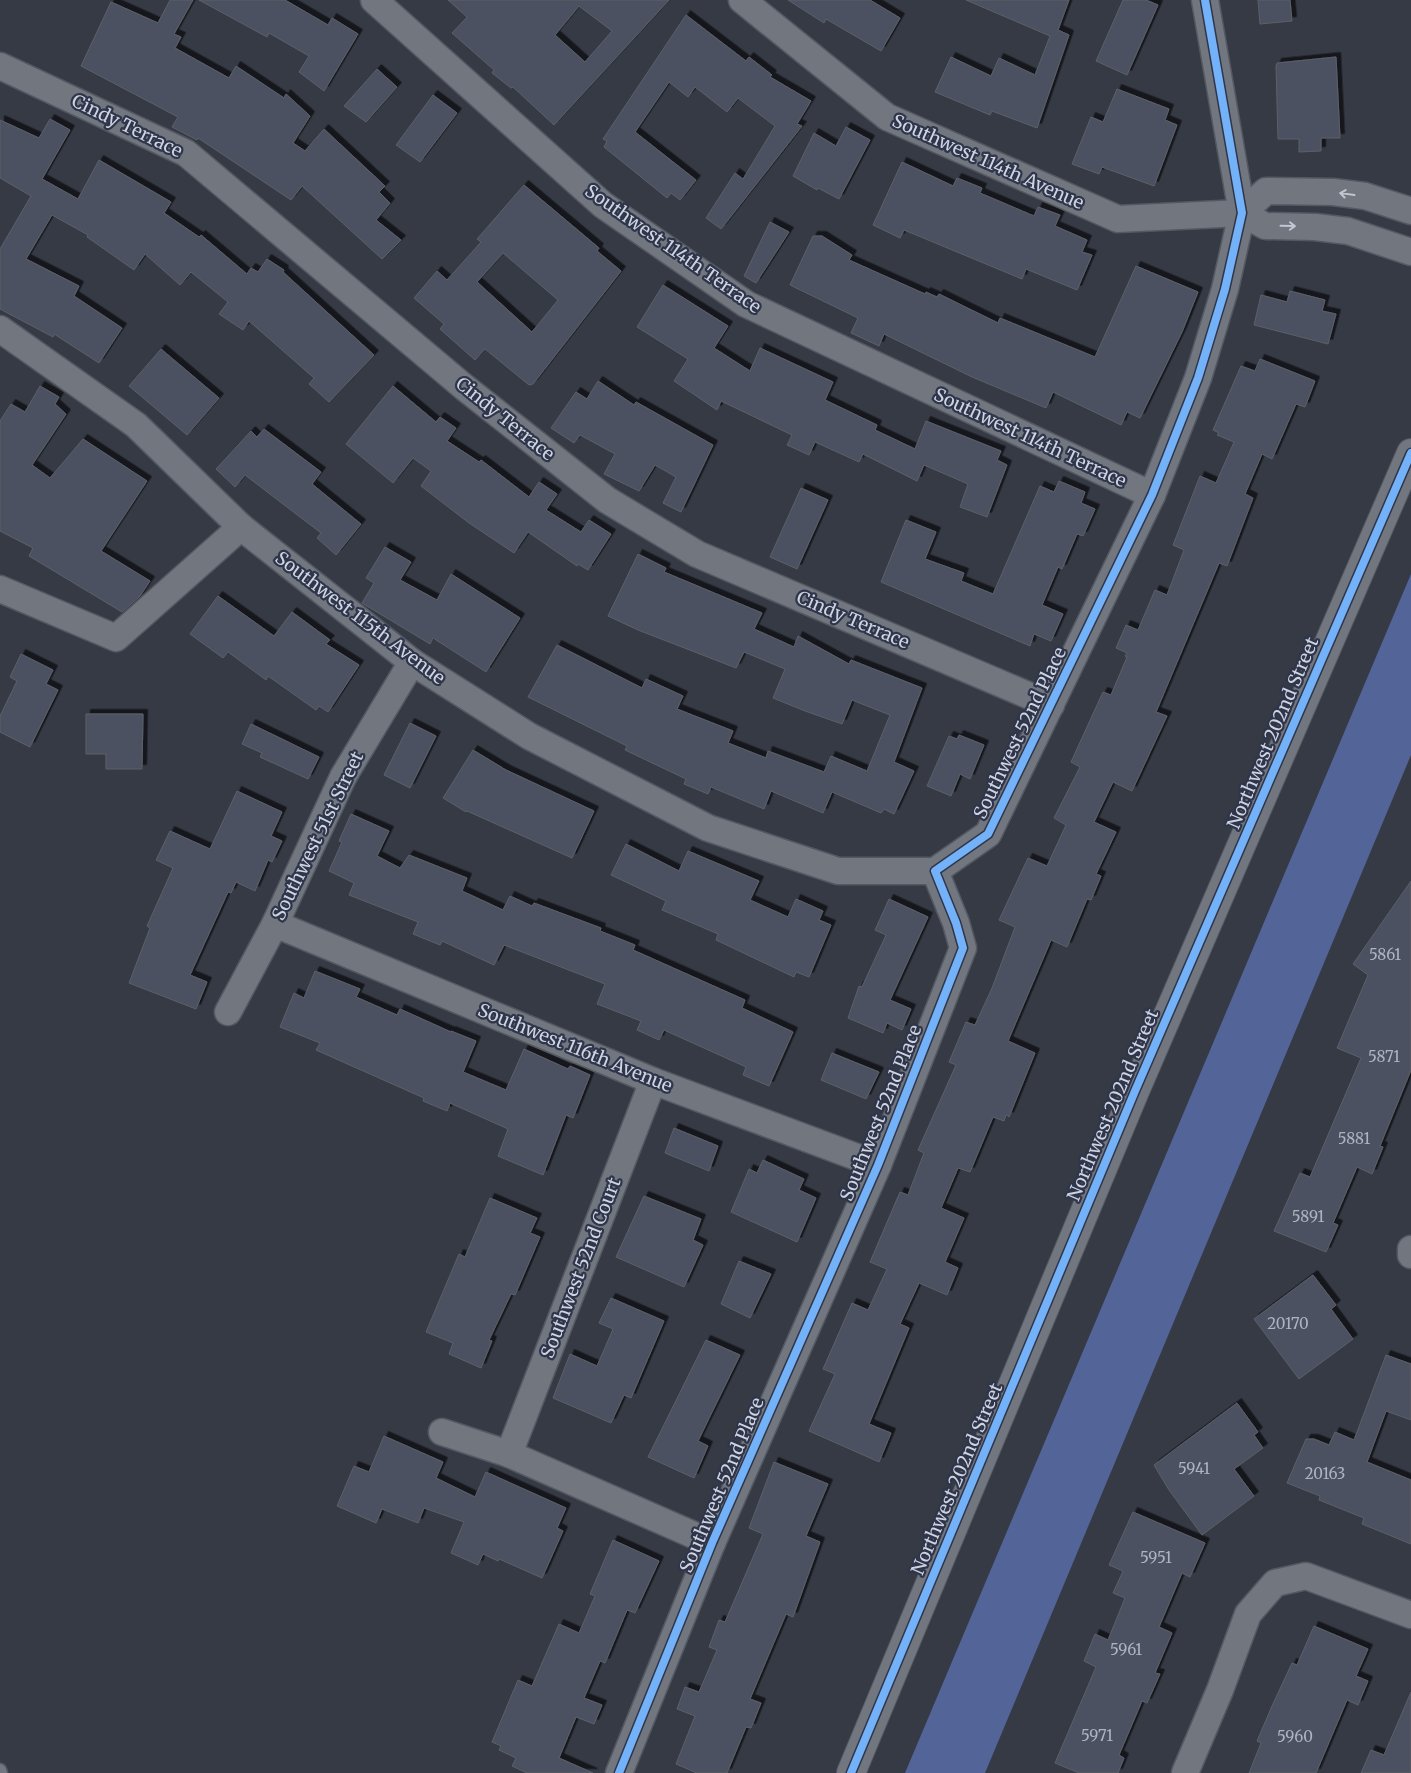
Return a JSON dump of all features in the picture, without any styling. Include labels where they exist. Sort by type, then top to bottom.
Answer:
[{"type":"street","name":"Southwest 114th Terrace","points":[[374,0],[603,205],[746,304],[1152,495]]},
{"type":"street","name":"Southwest 114th Avenue","points":[[742,0],[887,118],[1118,219],[1242,213]]},
{"type":"street","name":"Southwest 52nd Place","points":[[619,1773],[712,1543],[878,1165],[963,948],[956,922],[936,871],[988,834],[1152,495],[1198,378],[1225,289],[1242,213],[1205,0]]},
{"type":"street","name":"Cindy Terrace","points":[[0,66],[186,153],[464,387],[607,500],[697,554],[1051,705]]},
{"type":"street","points":[[1374,239],[1399,207],[1365,196],[1318,192],[1266,191],[1242,213],[1265,226],[1315,227],[1348,231],[1411,252]]},
{"type":"street","points":[[1315,227],[1318,192]]},
{"type":"street","name":"Southwest 115th Avenue","points":[[0,328],[136,425],[241,527],[412,662],[528,736],[708,828],[838,871],[936,871]]},
{"type":"street","name":"Northwest 202nd Street","points":[[851,1773],[1135,1091],[1411,452]]},
{"type":"street","points":[[0,589],[116,638],[241,527]]},
{"type":"street","name":"Southwest 51st Street","points":[[228,1012],[275,924],[343,777],[412,662]]},
{"type":"street","name":"Southwest 116th Avenue","points":[[275,924],[654,1081],[878,1165]]},
{"type":"street","name":"Southwest 52nd Court","points":[[509,1454],[654,1081]]},
{"type":"street","points":[[442,1432],[509,1454],[712,1543]]},
{"type":"street","points":[[1185,1773],[1220,1690],[1248,1614],[1275,1583],[1306,1576],[1411,1615]]},
{"type":"water","points":[[1411,574],[1411,755],[985,1773],[905,1773]]},
{"type":"building","points":[[170,0],[193,0],[174,34],[181,37],[175,48],[229,78],[236,66],[284,98],[286,94],[310,116],[293,143],[305,151],[324,129],[385,186],[379,192],[390,203],[376,220],[401,240],[382,259],[302,186],[291,200],[198,138],[197,140],[172,127],[178,117],[81,66],[111,2],[158,23]]},
{"type":"building","points":[[199,0],[285,0],[328,25],[332,18],[358,34],[324,91],[299,72],[309,56],[269,33],[267,37]]},
{"type":"building","points":[[448,0],[669,0],[554,125],[513,87],[511,88],[492,73],[494,70],[452,33],[467,17]],"holes":[[[579,6],[612,31],[585,62],[555,35]]]},
{"type":"building","points":[[788,0],[870,0],[900,18],[881,51],[826,19],[824,23]]},
{"type":"building","points":[[966,0],[1069,0],[1058,30],[1069,35],[1037,128],[992,111],[990,115],[935,92],[951,57],[991,76],[999,58],[1035,75],[1050,36]]},
{"type":"building","points":[[1123,0],[1146,0],[1158,5],[1127,75],[1096,61]]},
{"type":"building","points":[[1258,0],[1290,0],[1292,21],[1260,24]]},
{"type":"building","points":[[686,15],[746,61],[749,57],[772,75],[770,77],[811,101],[797,124],[802,126],[721,229],[706,218],[735,173],[743,179],[775,126],[738,98],[727,112],[695,87],[688,97],[669,82],[635,132],[696,180],[680,200],[671,193],[667,198],[604,147],[607,141],[603,139]]},
{"type":"building","points":[[1336,57],[1340,138],[1321,138],[1321,151],[1299,152],[1299,139],[1278,139],[1277,63]]},
{"type":"building","points":[[377,69],[397,87],[366,122],[344,106]]},
{"type":"building","points":[[1117,89],[1169,109],[1165,120],[1177,125],[1154,186],[1102,167],[1099,174],[1072,164],[1091,117],[1103,122]]},
{"type":"building","points":[[433,95],[457,113],[420,162],[396,145]]},
{"type":"building","points":[[50,119],[70,130],[42,179],[78,199],[99,160],[171,202],[164,213],[199,237],[201,235],[247,274],[251,268],[258,272],[267,259],[284,270],[283,272],[374,355],[329,402],[309,384],[314,378],[249,321],[243,330],[219,314],[228,302],[191,272],[180,285],[145,254],[134,270],[87,237],[88,235],[52,215],[26,259],[79,286],[74,296],[122,328],[99,363],[54,334],[53,337],[0,309],[0,249],[31,196],[0,178],[0,120],[39,138]]},
{"type":"building","points":[[846,127],[870,140],[839,199],[818,188],[817,190],[793,176],[814,133],[836,146]]},
{"type":"building","points":[[902,162],[953,186],[957,178],[982,188],[980,193],[1034,216],[1038,207],[1060,215],[1055,226],[1087,240],[1082,252],[1092,255],[1077,290],[1026,269],[1022,279],[904,230],[900,238],[873,225]]},
{"type":"building","points":[[524,185],[599,248],[597,251],[621,271],[533,384],[529,385],[485,349],[475,360],[440,329],[444,324],[414,298],[437,271],[447,280],[481,242],[477,239]],"holes":[[[503,253],[558,300],[532,332],[477,282]]]},
{"type":"building","points":[[770,222],[789,232],[756,283],[744,276]]},
{"type":"building","points":[[813,236],[822,236],[852,255],[849,260],[925,294],[926,292],[937,297],[939,294],[998,323],[1000,318],[1095,357],[1136,266],[1198,292],[1182,332],[1140,418],[1127,412],[1121,425],[1053,392],[1046,408],[972,377],[884,334],[879,346],[851,333],[858,318],[790,285]]},
{"type":"building","points":[[663,285],[728,326],[714,348],[750,371],[760,348],[833,382],[825,400],[877,425],[875,430],[915,449],[926,421],[1001,451],[997,460],[1007,465],[987,517],[960,507],[968,484],[924,465],[917,481],[863,454],[859,462],[815,442],[809,455],[787,445],[792,435],[721,401],[717,410],[674,381],[688,359],[637,327]]},
{"type":"building","points":[[1290,291],[1325,300],[1322,311],[1336,314],[1328,344],[1254,325],[1261,295],[1287,302]]},
{"type":"building","points":[[161,349],[219,398],[187,435],[129,386]]},
{"type":"building","points":[[1260,359],[1315,381],[1305,407],[1296,404],[1272,459],[1262,454],[1245,494],[1253,498],[1227,566],[1219,563],[1156,712],[1167,716],[1132,791],[1113,782],[1094,822],[1116,832],[1096,874],[1101,876],[1091,900],[1087,899],[1067,947],[1051,940],[1008,1041],[1035,1053],[1009,1117],[1006,1115],[1004,1121],[993,1117],[970,1172],[958,1168],[941,1208],[964,1218],[945,1262],[958,1268],[947,1295],[919,1283],[900,1324],[909,1328],[869,1424],[891,1433],[879,1462],[809,1431],[835,1374],[823,1369],[852,1303],[868,1310],[887,1269],[870,1262],[900,1192],[908,1195],[924,1153],[918,1150],[956,1065],[949,1062],[966,1022],[975,1025],[992,988],[1015,927],[999,920],[1028,858],[1047,866],[1066,825],[1054,818],[1080,767],[1071,762],[1103,692],[1111,695],[1127,657],[1125,656],[1127,653],[1116,648],[1126,625],[1138,630],[1155,590],[1167,595],[1184,550],[1173,545],[1200,476],[1216,483],[1234,442],[1217,435],[1219,433],[1213,430],[1241,366],[1255,371]]},
{"type":"building","points":[[598,381],[634,405],[636,402],[713,445],[681,512],[663,503],[676,477],[655,465],[639,491],[604,474],[615,454],[580,435],[574,443],[551,428],[576,392],[587,399]]},
{"type":"building","points":[[40,386],[59,397],[55,404],[66,414],[32,465],[50,478],[83,439],[147,481],[101,551],[150,581],[140,596],[122,612],[29,556],[33,548],[0,531],[0,421],[11,404],[25,412]]},
{"type":"building","points":[[393,386],[436,422],[440,417],[456,428],[447,441],[479,462],[481,460],[529,497],[539,482],[557,494],[546,510],[581,532],[589,520],[611,534],[588,570],[578,564],[577,566],[528,532],[514,553],[469,523],[421,486],[431,471],[413,458],[393,483],[346,444]]},
{"type":"building","points":[[264,429],[321,472],[312,484],[361,524],[336,555],[317,538],[321,533],[245,475],[235,487],[216,469],[251,431],[257,437]]},
{"type":"building","points":[[1059,481],[1085,492],[1081,503],[1095,509],[1083,536],[1077,534],[1062,569],[1058,567],[1042,605],[1063,614],[1051,641],[1034,634],[1030,646],[881,582],[906,520],[936,532],[925,559],[964,573],[961,581],[993,594],[1040,486],[1054,492]]},
{"type":"building","points":[[801,488],[828,500],[797,569],[770,557]]},
{"type":"building","points":[[385,547],[411,562],[400,580],[437,600],[451,574],[520,618],[486,672],[433,638],[430,644],[362,603],[374,583],[366,578]]},
{"type":"building","points":[[638,554],[666,568],[664,572],[762,613],[754,629],[794,647],[798,636],[849,664],[851,660],[922,688],[894,762],[914,771],[894,814],[884,809],[881,813],[832,792],[823,813],[771,791],[764,809],[711,787],[708,794],[684,784],[686,779],[625,750],[627,746],[528,697],[557,645],[642,688],[646,679],[683,696],[677,709],[733,731],[728,743],[766,758],[768,751],[824,772],[831,756],[867,771],[890,715],[852,700],[842,724],[773,698],[785,669],[744,652],[736,668],[638,630],[608,616]]},
{"type":"building","points":[[218,596],[274,636],[292,612],[330,640],[326,644],[359,665],[328,712],[319,706],[316,710],[268,676],[266,680],[228,652],[223,658],[190,634]]},
{"type":"building","points":[[21,654],[53,670],[46,684],[58,690],[30,747],[0,732],[0,716],[17,681],[10,677]]},
{"type":"building","points":[[86,714],[143,714],[142,769],[106,769],[106,754],[86,754]]},
{"type":"building","points":[[410,723],[436,736],[410,788],[384,775]]},
{"type":"building","points":[[251,724],[319,757],[308,779],[260,757],[262,753],[242,744]]},
{"type":"building","points":[[959,735],[984,745],[970,779],[960,774],[951,796],[927,786],[949,736],[957,739]]},
{"type":"building","points":[[473,750],[506,770],[594,811],[572,858],[466,812],[443,798]]},
{"type":"building","points":[[237,791],[282,812],[271,836],[282,841],[272,862],[268,860],[255,891],[236,882],[231,893],[228,892],[190,975],[207,982],[196,1009],[129,983],[150,928],[147,926],[173,868],[156,860],[170,831],[210,849]]},
{"type":"building","points":[[351,814],[389,831],[377,856],[400,868],[409,855],[467,878],[462,891],[503,910],[510,896],[532,906],[534,903],[601,928],[600,931],[635,945],[633,950],[745,1000],[742,1008],[793,1032],[769,1086],[743,1075],[746,1067],[664,1030],[659,1040],[637,1030],[641,1021],[597,1004],[605,984],[504,945],[494,965],[442,941],[440,945],[413,934],[418,922],[349,895],[354,883],[329,871],[342,842],[339,841]]},
{"type":"building","points":[[626,844],[679,871],[688,851],[759,881],[750,900],[788,917],[796,899],[823,911],[819,920],[831,925],[809,977],[796,972],[794,977],[716,940],[718,934],[662,910],[666,901],[611,875]]},
{"type":"building","points":[[1411,881],[1411,1070],[1380,1146],[1383,1147],[1372,1174],[1357,1167],[1333,1223],[1338,1225],[1326,1252],[1274,1231],[1300,1173],[1310,1177],[1361,1058],[1337,1048],[1368,975],[1353,964]]},
{"type":"building","points":[[889,899],[928,917],[890,1000],[911,1009],[902,1030],[887,1023],[883,1033],[848,1018],[859,986],[862,987],[886,935],[875,930]]},
{"type":"building","points":[[315,971],[360,989],[356,997],[397,1015],[400,1009],[476,1041],[463,1072],[506,1090],[524,1049],[568,1069],[570,1066],[590,1075],[573,1118],[566,1115],[543,1175],[498,1156],[508,1129],[450,1103],[447,1111],[423,1101],[424,1098],[316,1050],[320,1043],[280,1027],[294,993],[304,998]]},
{"type":"building","points":[[832,1053],[879,1072],[866,1099],[821,1080]]},
{"type":"building","points":[[674,1128],[718,1146],[709,1171],[665,1153]]},
{"type":"building","points":[[763,1160],[804,1179],[799,1190],[816,1198],[797,1242],[731,1212],[749,1169],[757,1173]]},
{"type":"building","points":[[644,1196],[701,1219],[693,1240],[703,1245],[684,1287],[616,1257]]},
{"type":"building","points":[[490,1198],[537,1218],[530,1233],[540,1237],[515,1295],[511,1294],[489,1340],[492,1341],[481,1368],[449,1354],[453,1343],[426,1332],[459,1254],[465,1257]]},
{"type":"building","points":[[739,1261],[771,1274],[750,1318],[721,1304]]},
{"type":"building","points":[[1313,1275],[1336,1305],[1331,1309],[1353,1339],[1299,1379],[1254,1319]]},
{"type":"building","points":[[611,1298],[664,1321],[631,1398],[624,1395],[611,1423],[553,1398],[570,1354],[597,1366],[613,1329],[599,1323]]},
{"type":"building","points":[[706,1340],[740,1355],[698,1441],[708,1446],[694,1478],[648,1457]]},
{"type":"building","points":[[1386,1355],[1411,1364],[1411,1420],[1386,1411],[1367,1462],[1411,1480],[1411,1544],[1362,1524],[1364,1518],[1319,1500],[1320,1496],[1287,1483],[1306,1439],[1314,1439],[1329,1445],[1335,1432],[1354,1440]]},
{"type":"building","points":[[1237,1403],[1258,1432],[1254,1435],[1263,1448],[1234,1469],[1254,1496],[1202,1535],[1169,1490],[1154,1465]]},
{"type":"building","points":[[384,1436],[443,1462],[436,1478],[475,1497],[486,1472],[566,1508],[557,1528],[563,1531],[542,1578],[483,1554],[478,1565],[451,1553],[464,1522],[424,1508],[418,1523],[382,1509],[376,1523],[337,1506],[354,1466],[369,1472]]},
{"type":"building","points":[[774,1462],[828,1484],[806,1536],[820,1542],[793,1617],[786,1614],[750,1699],[761,1703],[751,1728],[746,1727],[727,1773],[697,1773],[676,1764],[695,1716],[677,1709],[685,1687],[699,1692],[717,1650],[709,1647],[719,1620],[725,1622],[763,1534],[749,1528]]},
{"type":"building","points":[[1133,1512],[1205,1543],[1190,1577],[1182,1573],[1159,1627],[1172,1633],[1155,1673],[1160,1674],[1147,1703],[1142,1701],[1119,1755],[1124,1758],[1118,1773],[1079,1773],[1055,1763],[1096,1667],[1084,1661],[1095,1634],[1108,1640],[1125,1598],[1113,1593],[1123,1571],[1109,1565]]},
{"type":"building","points":[[613,1540],[659,1561],[635,1613],[627,1610],[605,1663],[600,1661],[584,1698],[602,1705],[594,1724],[576,1717],[559,1758],[593,1773],[527,1773],[512,1766],[516,1758],[499,1750],[501,1746],[492,1742],[518,1680],[532,1686],[559,1624],[579,1633],[595,1596],[590,1594]]},
{"type":"building","points":[[1314,1626],[1368,1649],[1356,1676],[1368,1681],[1358,1705],[1347,1700],[1316,1773],[1249,1773],[1261,1743],[1257,1741],[1272,1706],[1292,1663],[1297,1665]]},
{"type":"building","points":[[1411,1692],[1411,1773],[1361,1773],[1371,1750],[1384,1755]]},
{"type":"cycle path","points":[[619,1773],[712,1543],[878,1165],[963,948],[956,923],[935,871],[988,834],[1152,495],[1198,378],[1225,289],[1242,213],[1205,0]]},
{"type":"cycle path","points":[[851,1773],[1135,1091],[1411,453]]}]
